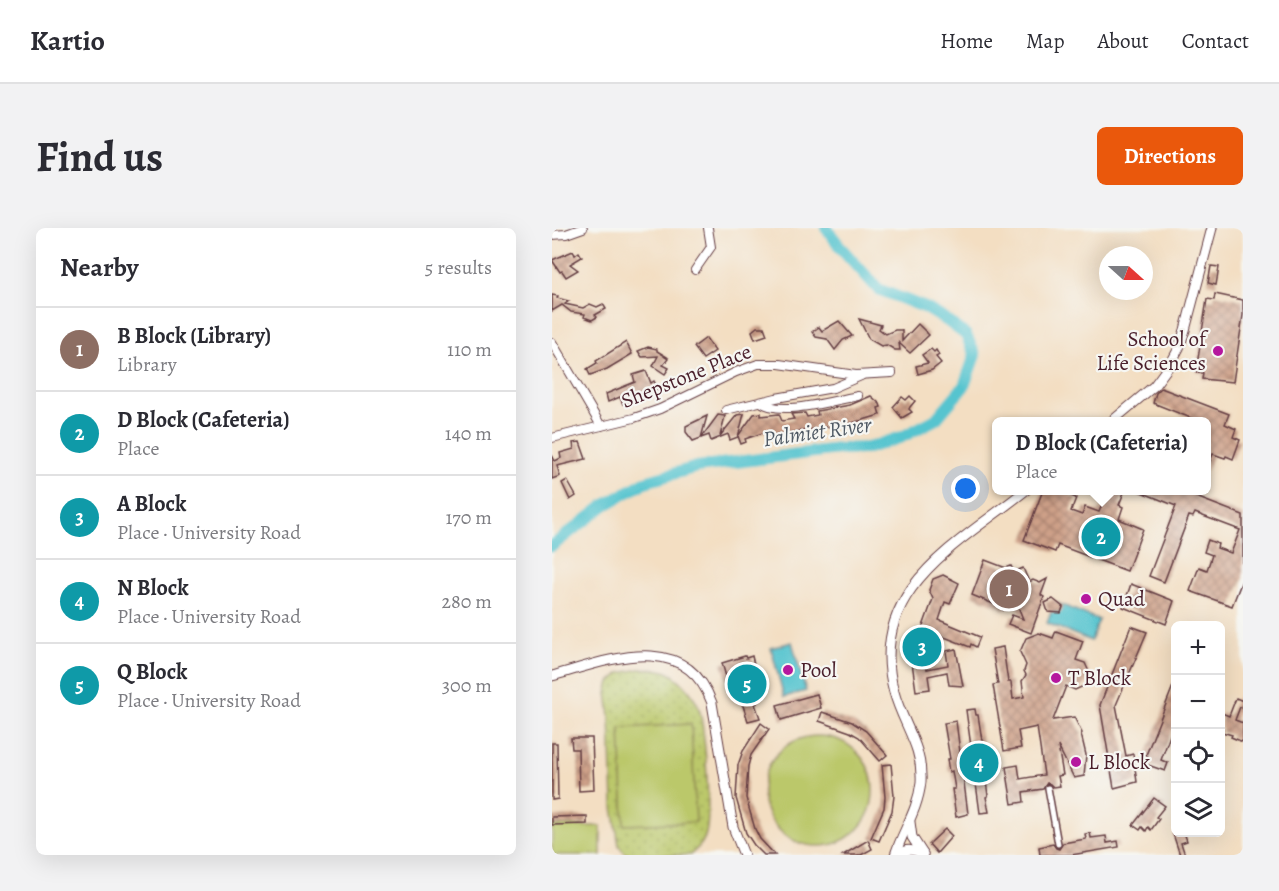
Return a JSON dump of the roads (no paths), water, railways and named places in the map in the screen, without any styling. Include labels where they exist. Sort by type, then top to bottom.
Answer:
[{"type":"street","points":[[552,235],[566,234],[583,228]]},
{"type":"street","points":[[695,270],[711,247],[708,228]]},
{"type":"street","points":[[1117,417],[1154,386],[1172,363],[1185,330],[1212,228]]},
{"type":"street","name":"Shepstone Place","points":[[552,342],[601,426]]},
{"type":"street","name":"Shepstone Place","points":[[552,438],[660,409],[736,372],[758,364],[779,363],[863,375],[892,372]]},
{"type":"street","points":[[726,410],[833,388],[863,375]]},
{"type":"street","points":[[761,402],[770,407],[797,407],[858,396]]},
{"type":"street","points":[[897,855],[920,791],[921,770],[915,741],[895,696],[890,673],[890,641],[895,619],[908,592],[923,573],[1020,495]]},
{"type":"street","points":[[552,676],[634,655],[670,659],[692,673],[708,692],[712,702],[733,827],[744,855]]},
{"type":"street","points":[[1048,788],[1058,844]]},
{"type":"street","points":[[910,822],[912,837],[924,855]]},
{"type":"street","points":[[897,855],[906,850],[913,850],[924,855]]},
{"type":"water","points":[[1055,602],[1099,620],[1091,641],[1047,623]]},
{"type":"water","name":"Pool","points":[[792,642],[806,691],[784,697],[771,648]]},
{"type":"waterway","name":"Palmiet River","points":[[552,546],[605,505],[645,482],[697,467],[838,449],[868,448],[902,437],[936,419],[964,386],[975,355],[966,335],[926,308],[878,289],[826,228]]},
{"type":"place","name":"School of Life Sciences","points":[[1218,351]]},
{"type":"place","name":"D Block (Cafeteria)","points":[[1101,537]]},
{"type":"place","name":"B Block (Library)","points":[[1009,589]]},
{"type":"place","name":"Quad","points":[[1086,599]]},
{"type":"place","name":"A Block","points":[[922,647]]},
{"type":"place","name":"Pool","points":[[788,670]]},
{"type":"place","name":"T Block","points":[[1056,678]]},
{"type":"place","name":"Q Block","points":[[747,684]]},
{"type":"place","name":"L Block","points":[[1076,762]]},
{"type":"place","name":"N Block","points":[[979,763]]}]
